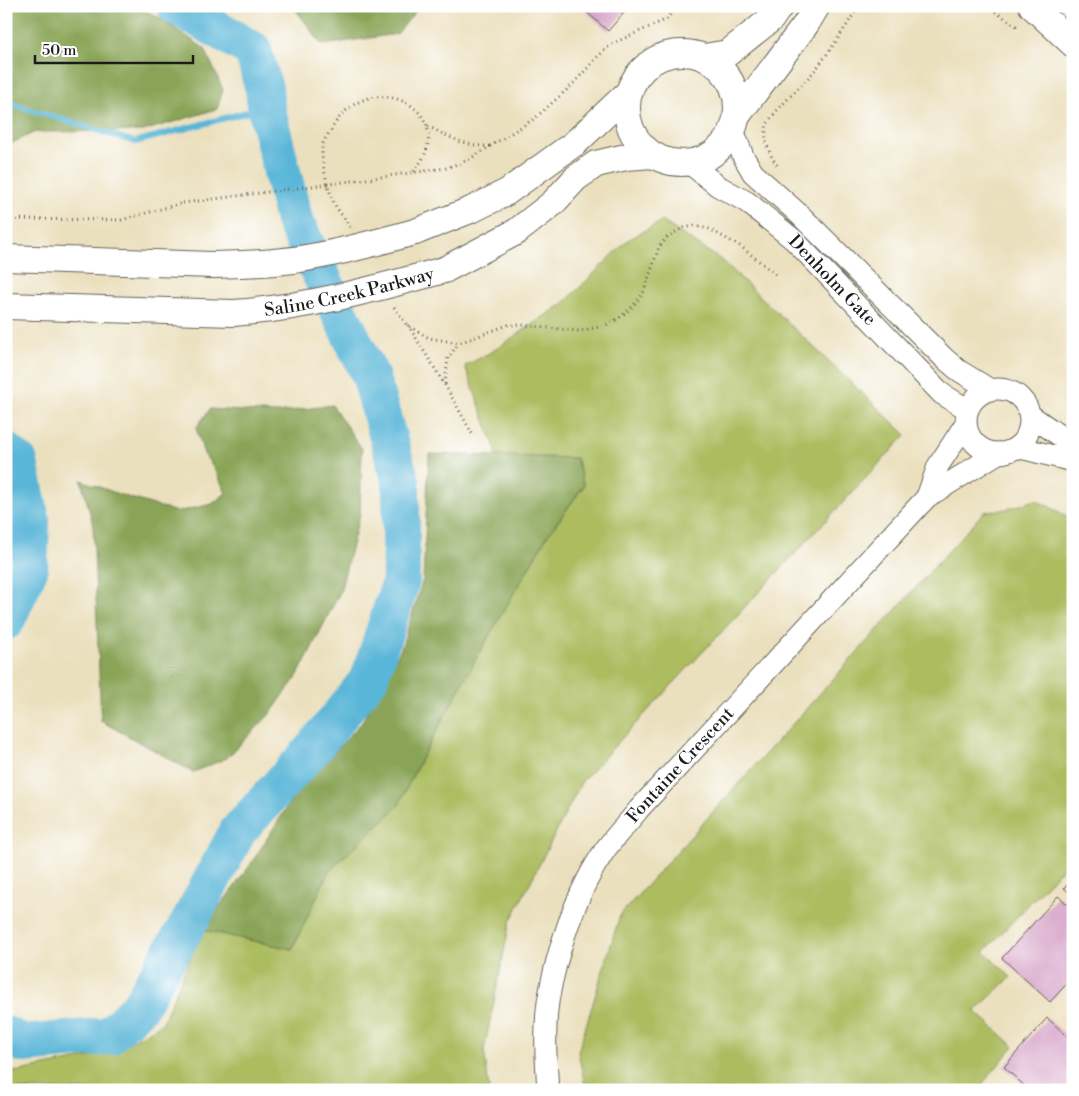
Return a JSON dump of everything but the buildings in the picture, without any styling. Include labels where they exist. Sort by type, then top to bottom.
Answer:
[{"type":"main road","points":[[704,57],[728,53],[771,19],[780,6]]},
{"type":"main road","points":[[735,123],[737,98],[730,80],[719,66],[704,57],[686,53],[668,54],[651,62],[638,75],[630,91],[627,109],[630,127],[639,142],[653,155],[670,162],[689,163],[706,158],[721,148],[735,123],[817,6]]},
{"type":"main road","points":[[1032,6],[1073,44]]},
{"type":"main road","points":[[6,258],[213,265],[258,264],[316,257],[374,243],[415,232],[472,209],[507,192],[575,143],[630,91]]},
{"type":"main road","name":"Saline Creek Parkway","points":[[6,306],[233,312],[268,310],[392,284],[444,270],[516,232],[553,203],[576,178],[596,164],[626,157],[653,155]]},
{"type":"street","name":"Denholm Gate","points":[[735,123],[743,156],[753,173],[800,215],[944,358],[958,370],[989,390]]},
{"type":"street","name":"Denholm Gate","points":[[689,163],[718,186],[747,202],[794,240],[942,394],[966,416]]},
{"type":"street","points":[[1007,450],[1028,433],[1030,415],[1023,400],[1010,391],[1000,388],[989,390],[973,400],[966,416],[968,433],[972,441],[979,448],[988,452],[1007,450],[1073,461]]},
{"type":"street","points":[[1030,415],[1073,445]]},
{"type":"street","name":"Fontaine Crescent","points":[[927,497],[938,466],[966,416]]},
{"type":"street","name":"Fontaine Crescent","points":[[548,1090],[546,1054],[548,1003],[558,956],[578,898],[605,851],[639,809],[927,497],[1007,450]]},
{"type":"path","points":[[6,219],[120,220],[182,203],[446,168],[468,160],[534,119],[571,86],[605,49],[666,19],[676,6]]},
{"type":"path","points":[[780,168],[771,157],[767,145],[767,123],[815,70],[859,6]]},
{"type":"path","points":[[428,126],[447,137],[466,144],[477,147],[490,146]]},
{"type":"path","points":[[407,324],[445,385],[474,437]]},
{"type":"path","points":[[445,385],[448,358],[459,343]]},
{"type":"green space","points":[[6,6],[137,6],[160,18],[205,49],[223,90],[217,109],[143,131],[35,132],[6,146]]},
{"type":"green space","points":[[293,6],[420,6],[397,34],[322,45]]},
{"type":"green space","points":[[662,221],[723,261],[906,435],[582,781],[510,922],[484,1050],[489,1090],[6,1090],[6,1064],[15,1072],[110,1053],[162,1024],[202,930],[292,949],[329,871],[398,806],[421,759],[483,646],[546,538],[584,486],[576,458],[498,456],[465,366],[493,351],[564,303],[628,240]]},
{"type":"green space","points":[[332,405],[362,449],[360,514],[340,592],[298,675],[270,714],[227,758],[193,772],[101,721],[93,524],[81,480],[121,495],[177,512],[212,504],[226,493],[214,468],[204,454],[196,428],[210,409],[277,413]]},
{"type":"green space","points":[[429,454],[576,458],[584,485],[546,538],[483,646],[421,759],[398,806],[329,871],[292,949],[202,930],[249,867],[292,799],[362,722],[401,649],[423,580]]},
{"type":"green space","points":[[1036,500],[1073,519],[1073,857],[984,952],[1011,977],[975,1011],[1014,1046],[979,1088],[980,1090],[586,1090],[578,1052],[620,915],[984,512],[1007,509]]},
{"type":"waterway","points":[[6,1035],[23,1044],[109,1036],[139,1007],[188,924],[238,831],[311,751],[369,679],[401,581],[401,482],[370,375],[294,220],[266,107],[264,89],[253,50],[176,6]]},
{"type":"waterway","points":[[6,102],[135,142],[266,107]]},
{"type":"waterway","points":[[6,451],[19,462],[31,520],[29,570],[6,621]]}]
